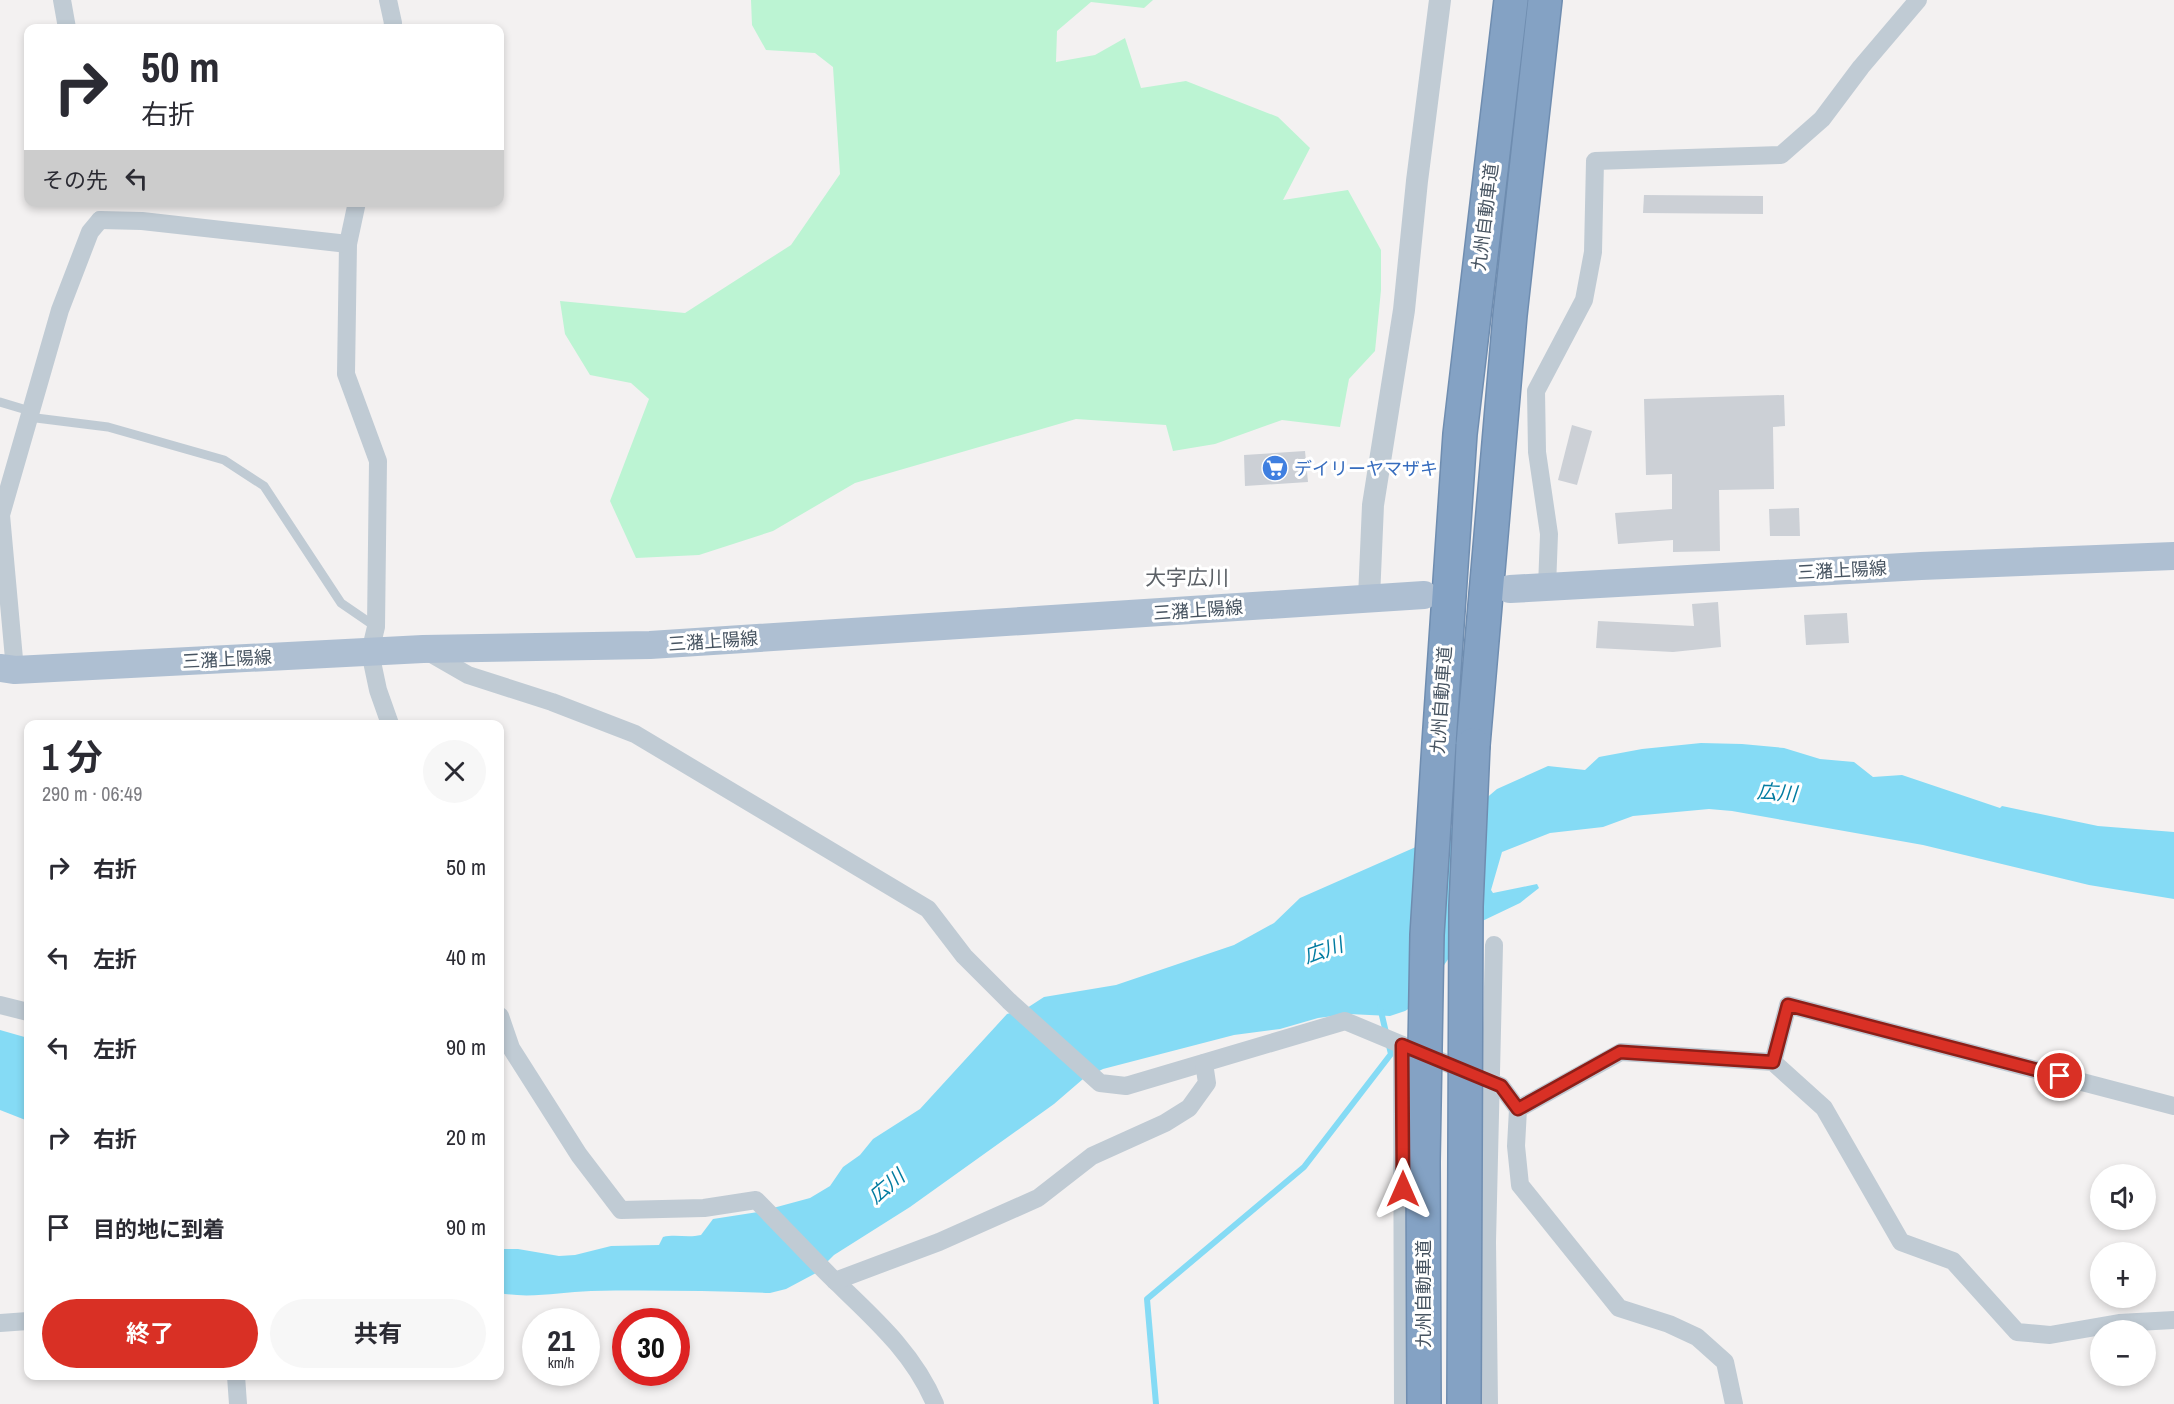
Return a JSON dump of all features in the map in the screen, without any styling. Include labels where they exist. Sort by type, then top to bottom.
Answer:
[{"type":"highway","name":"九州自動車道","points":[[1424,1404],[1423,1162],[1427,935],[1438,743],[1460,434],[1511,0]]},
{"type":"highway","name":"九州自動車道","points":[[1464,1404],[1466,906],[1473,745],[1510,315],[1545,0]]},
{"type":"main road","name":"三潴上陽線","points":[[1510,589],[1921,566],[2174,556]]},
{"type":"main road","name":"三潴上陽線","points":[[8,669],[373,639],[423,649],[650,645],[1424,595]]},
{"type":"street","points":[[62,0],[66,24]]},
{"type":"street","points":[[388,0],[393,24]]},
{"type":"street","points":[[1369,598],[1373,505],[1404,310],[1417,180],[1440,0]]},
{"type":"street","points":[[1547,587],[1549,534],[1537,452],[1536,391],[1584,300],[1593,252],[1596,160],[1781,155],[1822,120],[1861,67],[1918,0]]},
{"type":"street","points":[[356,207],[348,244],[346,374],[378,461],[373,639],[378,690],[389,720]]},
{"type":"street","points":[[8,669],[2,515],[60,310],[99,211],[142,221],[348,244]]},
{"type":"street","points":[[423,649],[468,675],[552,702],[635,734],[928,909],[964,956],[1009,1001],[1100,1083],[1126,1086],[1345,1021],[1501,1086],[1518,1109],[1516,1146],[1520,1185],[1619,1308],[1669,1324],[1697,1337],[1725,1362],[1734,1404]]},
{"type":"street","points":[[1489,1404],[1487,1242],[1494,945]]},
{"type":"street","points":[[0,1005],[24,1011]]},
{"type":"street","points":[[1773,1062],[1788,1005],[2174,1106]]},
{"type":"street","points":[[504,1031],[511,1048],[579,1155],[621,1210],[704,1208],[756,1200],[883,1327],[910,1359],[928,1387],[935,1404]]},
{"type":"street","points":[[1402,1045],[1403,1404]]},
{"type":"street","points":[[1518,1109],[1620,1052],[1773,1062],[1824,1108],[1901,1242],[1953,1261],[2017,1332],[2049,1335],[2119,1323],[2174,1320]]},
{"type":"street","points":[[833,1279],[939,1242],[1038,1198],[1092,1156],[1165,1123],[1189,1108],[1207,1083],[1204,1063]]},
{"type":"street","points":[[0,1323],[24,1321]]},
{"type":"street","points":[[236,1380],[238,1404]]},
{"type":"lane","points":[[0,402],[29,414],[108,427],[224,460],[264,486],[341,603],[373,639]]},
{"type":"green space","points":[[751,0],[1153,0],[1144,8],[1091,2],[1057,31],[1056,62],[1095,55],[1125,38],[1141,88],[1186,81],[1278,117],[1310,148],[1283,200],[1348,190],[1381,250],[1381,290],[1375,351],[1349,379],[1340,427],[1282,420],[1215,444],[1173,451],[1166,425],[1076,419],[855,483],[773,531],[699,555],[636,558],[610,501],[649,399],[631,383],[590,375],[565,334],[560,301],[685,313],[791,245],[840,174],[833,67],[815,53],[766,50],[752,25]]},
{"type":"water","name":"広川","points":[[1701,743],[1784,748],[1820,759],[1854,762],[1873,777],[1902,775],[2000,808],[2002,806],[2098,826],[2174,832],[2174,899],[2089,885],[1923,845],[1732,811],[1709,809],[1633,816],[1603,827],[1550,833],[1502,852],[1491,890],[1493,893],[1537,884],[1539,888],[1520,903],[1476,924],[1462,939],[1418,1003],[1405,1011],[1390,1016],[1349,1014],[1318,1018],[1280,1029],[1234,1035],[1103,1069],[1083,1079],[1054,1104],[910,1207],[834,1255],[816,1273],[786,1289],[770,1293],[591,1291],[534,1295],[504,1294],[504,1249],[559,1256],[575,1255],[611,1246],[659,1245],[663,1237],[701,1235],[713,1219],[758,1212],[810,1198],[830,1186],[843,1167],[860,1155],[873,1139],[920,1109],[1007,1014],[1027,1008],[1044,997],[1116,985],[1234,945],[1274,923],[1300,898],[1443,835],[1497,789],[1548,766],[1585,770],[1599,757],[1642,749]]},
{"type":"water","points":[[0,1030],[24,1037],[24,1119],[0,1110]]},
{"type":"building","points":[[1644,195],[1763,196],[1763,214],[1643,213]]},
{"type":"building","points":[[1784,395],[1785,426],[1773,427],[1774,489],[1719,490],[1720,551],[1673,552],[1673,540],[1618,544],[1615,513],[1672,509],[1672,474],[1646,475],[1644,399]]},
{"type":"building","points":[[1572,425],[1592,431],[1577,485],[1558,480]]},
{"type":"building","name":"デイリーヤマザキ","points":[[1305,451],[1308,482],[1245,486],[1244,455]]},
{"type":"building","points":[[1799,508],[1800,536],[1770,536],[1769,509]]},
{"type":"building","points":[[1718,602],[1721,647],[1673,652],[1596,648],[1598,621],[1694,626],[1692,604]]},
{"type":"building","points":[[1847,613],[1849,643],[1806,645],[1804,615]]},
{"type":"waterway","points":[[1156,1404],[1147,1299],[1304,1167],[1391,1054],[1380,1007]]},
{"type":"place","name":"デイリーヤマザキ","points":[[1275,468]]},
{"type":"district","name":"大字広川","points":[[1187,577]]},
{"type":"route","points":[[1403,1189],[1402,1045],[1501,1086],[1518,1109],[1620,1052],[1773,1062],[1788,1005],[2060,1076]]}]
